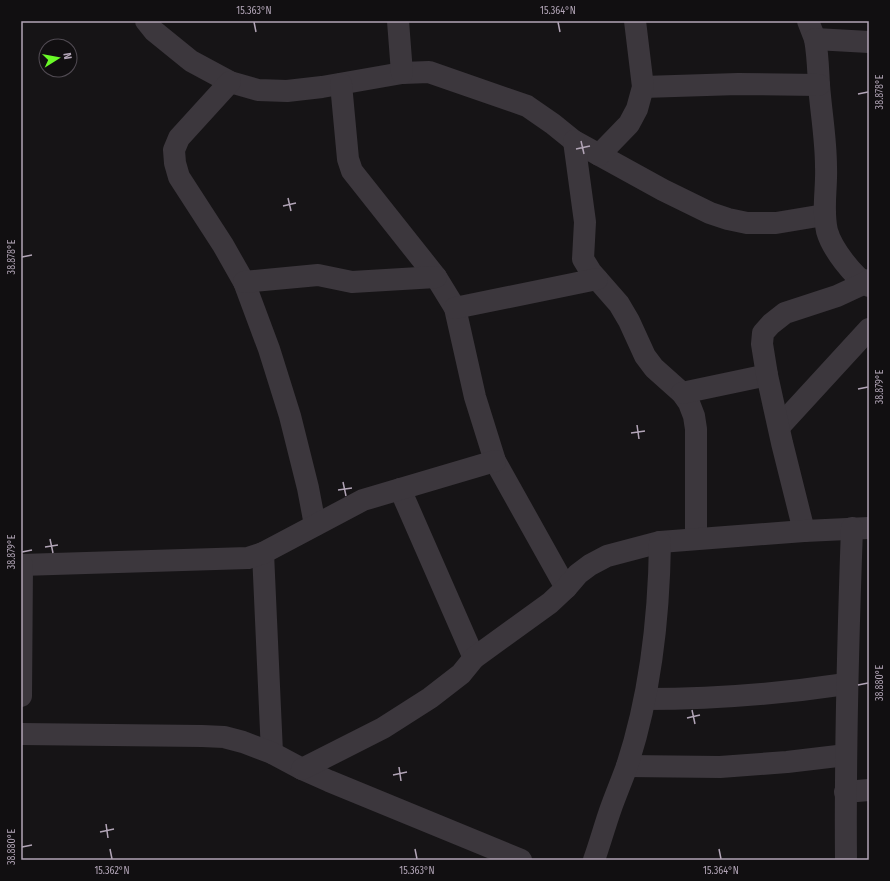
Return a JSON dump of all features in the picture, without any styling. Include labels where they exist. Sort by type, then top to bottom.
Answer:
[{"type":"street","points":[[146,21],[154,31],[191,61],[230,82],[258,90],[287,91],[341,84],[402,73],[429,72],[527,106],[574,141],[663,190],[710,213],[728,219],[747,222],[776,223],[824,216]]},
{"type":"street","points":[[398,21],[402,73]]},
{"type":"street","points":[[599,155],[629,124],[636,109],[643,87],[635,21]]},
{"type":"street","points":[[804,531],[767,375],[762,344],[763,333],[770,324],[785,313],[837,296],[868,283],[847,264],[833,245],[827,231],[824,216],[826,147],[819,85],[818,57],[811,30],[869,42]]},
{"type":"street","points":[[230,82],[178,138],[174,150],[175,163],[179,177],[223,245],[244,282],[269,349],[290,416],[308,488],[315,525]]},
{"type":"street","points":[[341,84],[348,159],[352,171],[443,286],[455,308],[475,397],[495,461],[566,588]]},
{"type":"street","points":[[643,87],[738,84],[819,85]]},
{"type":"street","points":[[574,141],[585,222],[583,259],[586,266],[619,304],[629,320],[645,356],[654,368],[682,393],[689,403],[694,416],[696,429],[696,538]]},
{"type":"street","points":[[244,282],[318,275],[352,282],[436,277]]},
{"type":"street","points":[[455,308],[597,279]]},
{"type":"street","points":[[779,427],[869,329]]},
{"type":"street","points":[[682,393],[767,375]]},
{"type":"street","points":[[21,696],[21,565],[236,560],[248,558],[263,553],[363,500],[495,461]]},
{"type":"street","points":[[400,489],[474,658]]},
{"type":"street","points":[[302,769],[383,728],[424,702],[461,674],[474,658],[550,603],[578,574],[590,565],[607,556],[660,542],[696,538],[860,528],[846,684],[846,860]]},
{"type":"street","points":[[594,860],[611,807],[627,766],[645,699],[658,611],[660,542]]},
{"type":"street","points":[[263,553],[272,753]]},
{"type":"street","points":[[645,699],[698,699],[741,696],[796,691],[846,684]]},
{"type":"street","points":[[21,734],[224,737],[243,742],[272,753],[302,769],[521,860]]},
{"type":"street","points":[[627,766],[720,766],[787,762],[846,755]]},
{"type":"street","points":[[845,792],[869,790]]}]
